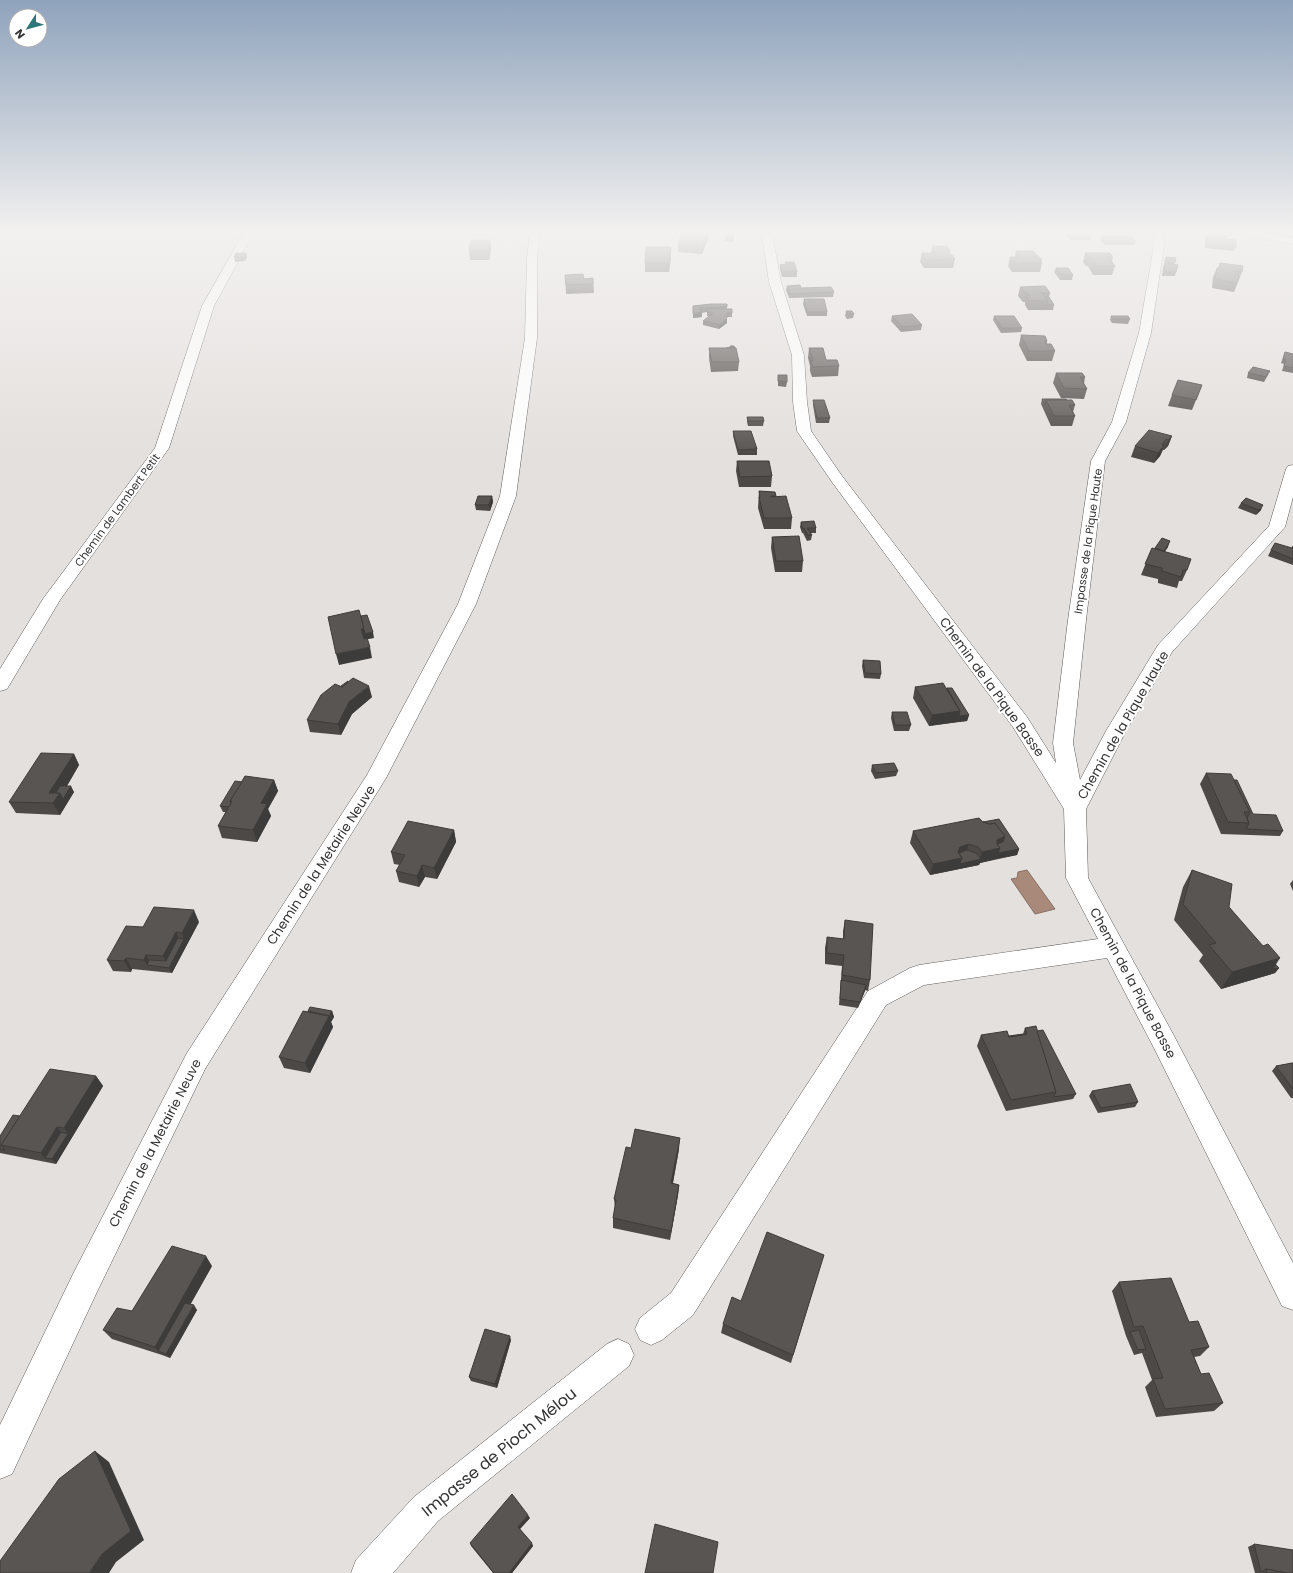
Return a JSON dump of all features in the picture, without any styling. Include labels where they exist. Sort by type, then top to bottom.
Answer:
[{"type":"street","name":"Chemin de Lambert Petit","points":[[0,685],[52,599],[162,448],[208,307]]},
{"type":"street","name":"Chemin de la Metairie Neuve","points":[[0,1462],[89,1276],[196,1061],[376,778],[467,604],[508,496],[531,338],[531,307]]},
{"type":"street","name":"Chemin de la Pique Basse","points":[[783,307],[798,355],[800,402],[804,431],[837,479],[1020,722],[1075,809],[1077,878],[1164,1042],[1293,1295]]},
{"type":"street","name":"Impasse de la Pique Haute","points":[[1075,809],[1063,743],[1077,620],[1098,461],[1120,422],[1145,333],[1149,307]]},
{"type":"street","name":"Chemin de la Pique Haute","points":[[1075,809],[1116,731],[1164,649],[1277,527],[1293,469]]},
{"type":"street","points":[[651,1329],[682,1304],[877,998],[919,975],[1113,947]]},
{"type":"street","name":"Impasse de Pioch Mélou","points":[[369,1573],[426,1509],[618,1355]]},
{"type":"shaded area","points":[[1027,870],[1055,909],[1035,914],[1011,879],[1017,878],[1018,872]]},
{"type":"building","points":[[693,307],[716,307],[699,308],[702,312],[693,314]]},
{"type":"building","points":[[806,307],[826,307],[827,312],[807,312]]},
{"type":"building","points":[[707,309],[732,309],[732,313],[727,313],[727,318],[720,325],[703,321],[712,314],[712,312],[707,312]]},
{"type":"building","points":[[846,311],[852,311],[854,314],[848,314]]},
{"type":"building","points":[[912,314],[922,325],[902,327],[892,316]]},
{"type":"building","points":[[994,316],[1014,316],[1022,328],[1002,328]]},
{"type":"building","points":[[1111,316],[1128,316],[1130,319],[1113,319]]},
{"type":"building","points":[[1021,335],[1045,336],[1047,341],[1045,341],[1046,344],[1051,344],[1055,351],[1029,351]]},
{"type":"building","points":[[709,348],[736,348],[739,362],[712,362]]},
{"type":"building","points":[[809,348],[823,348],[826,360],[837,360],[839,366],[813,367],[811,361],[813,361]]},
{"type":"building","points":[[1285,352],[1293,354],[1293,368],[1284,366],[1286,359],[1283,359]]},
{"type":"building","points":[[1253,367],[1270,371],[1266,377],[1248,373]]},
{"type":"building","points":[[1056,373],[1082,373],[1085,377],[1080,377],[1087,389],[1064,388]]},
{"type":"building","points":[[778,375],[787,375],[787,382],[778,381]]},
{"type":"building","points":[[1178,380],[1202,385],[1196,400],[1172,395]]},
{"type":"building","points":[[1042,399],[1067,400],[1046,400],[1045,405]]},
{"type":"building","points":[[813,400],[824,400],[830,418],[817,418]]},
{"type":"building","points":[[1046,400],[1072,400],[1075,405],[1069,405],[1075,416],[1054,416]]},
{"type":"building","points":[[747,417],[763,417],[764,421],[748,421]]},
{"type":"building","points":[[1149,430],[1172,436],[1168,440],[1166,439],[1162,445],[1164,446],[1158,453],[1135,446]]},
{"type":"building","points":[[733,431],[751,431],[757,449],[738,450]]},
{"type":"building","points":[[737,461],[769,461],[772,476],[740,477]]},
{"type":"building","points":[[759,491],[775,492],[776,496],[771,497],[786,496],[792,518],[764,518]]},
{"type":"building","points":[[478,496],[492,496],[489,505],[475,505]]},
{"type":"building","points":[[1246,498],[1263,505],[1259,510],[1241,503]]},
{"type":"building","points":[[814,521],[816,528],[807,528],[812,535],[808,535],[804,528],[802,528],[801,522]]},
{"type":"building","points":[[799,536],[803,561],[776,561],[772,537]]},
{"type":"building","points":[[1162,538],[1170,541],[1164,551],[1155,548]]},
{"type":"building","points":[[1275,543],[1292,548],[1293,546],[1293,559],[1271,550]]},
{"type":"building","points":[[1152,548],[1191,559],[1187,570],[1183,570],[1181,577],[1162,571],[1162,568],[1145,564]]},
{"type":"building","points":[[359,610],[364,628],[361,629],[364,639],[367,638],[370,647],[336,654],[328,617]]},
{"type":"building","points":[[367,615],[373,632],[365,634],[361,616]]},
{"type":"building","points":[[863,660],[880,661],[881,674],[865,673]]},
{"type":"building","points":[[353,678],[369,686],[349,702],[338,724],[307,720],[321,695],[335,684],[342,687]]},
{"type":"building","points":[[943,683],[960,711],[932,715],[915,687]]},
{"type":"building","points":[[947,688],[952,688],[969,715],[959,716],[960,711]]},
{"type":"building","points":[[892,712],[907,712],[911,725],[895,725]]},
{"type":"building","points":[[41,753],[74,754],[49,793],[60,793],[53,803],[9,802]]},
{"type":"building","points":[[894,763],[898,771],[876,773],[872,765]]},
{"type":"building","points":[[1206,773],[1231,774],[1250,812],[1244,812],[1249,823],[1228,822]]},
{"type":"building","points":[[245,776],[274,780],[261,803],[267,804],[253,830],[218,826],[232,801],[230,801]]},
{"type":"building","points":[[1234,780],[1237,780],[1253,814],[1276,815],[1283,831],[1246,829],[1249,823],[1247,818],[1250,812]]},
{"type":"building","points":[[235,781],[242,782],[230,801],[231,804],[229,807],[220,806]]},
{"type":"building","points":[[60,786],[71,786],[63,799],[60,793],[56,793]]},
{"type":"building","points":[[979,818],[983,822],[990,824],[995,823],[1005,836],[997,840],[997,844],[1000,848],[982,852],[978,847],[969,844],[960,847],[958,852],[962,858],[933,864],[913,831]]},
{"type":"building","points":[[999,819],[1019,849],[998,853],[1000,848],[997,844],[1003,842],[1005,836],[995,823],[990,824],[983,822]]},
{"type":"building","points":[[408,821],[454,830],[434,868],[422,865],[417,876],[396,871],[405,855],[391,852]]},
{"type":"building","points":[[967,850],[976,853],[981,859],[960,864],[962,858],[959,853]]},
{"type":"building","points":[[1192,870],[1232,884],[1229,907],[1263,946],[1268,944],[1280,958],[1232,972],[1209,945],[1216,943],[1183,904]]},
{"type":"building","points":[[154,907],[194,910],[182,933],[176,932],[163,956],[146,955],[144,960],[126,958],[124,961],[107,960],[126,926],[143,927]]},
{"type":"building","points":[[845,920],[873,924],[870,980],[842,975],[844,955],[827,953],[827,937],[844,939]]},
{"type":"building","points":[[178,938],[184,939],[169,968],[147,965],[149,960],[166,961]]},
{"type":"building","points":[[1276,965],[1279,968],[1273,969]]},
{"type":"building","points":[[841,980],[866,985],[860,1002],[840,999]]},
{"type":"building","points":[[310,1007],[332,1011],[329,1017],[308,1011]]},
{"type":"building","points":[[303,1011],[329,1016],[305,1063],[279,1057]]},
{"type":"building","points":[[1036,1026],[1056,1092],[1011,1100],[981,1035],[1007,1031],[1009,1037],[1027,1034],[1025,1028]]},
{"type":"building","points":[[1043,1030],[1076,1094],[1053,1097],[1056,1092],[1037,1031]]},
{"type":"building","points":[[1023,1035],[1009,1037],[1009,1036]]},
{"type":"building","points":[[1293,1064],[1293,1089],[1276,1066]]},
{"type":"building","points":[[50,1069],[96,1076],[64,1128],[57,1127],[41,1153],[1,1145]]},
{"type":"building","points":[[1130,1084],[1138,1102],[1101,1108],[1092,1091]]},
{"type":"building","points":[[13,1115],[20,1116],[1,1145],[5,1150],[0,1149],[0,1136]]},
{"type":"building","points":[[635,1129],[680,1138],[671,1183],[679,1185],[671,1231],[613,1218],[616,1200],[614,1199],[626,1147],[631,1148]]},
{"type":"building","points":[[61,1132],[68,1134],[52,1159],[45,1158]]},
{"type":"building","points":[[767,1232],[824,1255],[793,1355],[723,1324],[732,1297],[741,1301]]},
{"type":"building","points":[[172,1246],[206,1256],[155,1347],[103,1330],[117,1308],[132,1311]]},
{"type":"building","points":[[1171,1278],[1189,1322],[1198,1321],[1209,1347],[1191,1350],[1201,1374],[1209,1373],[1223,1403],[1165,1409],[1153,1379],[1163,1378],[1143,1326],[1134,1327],[1119,1282]]},
{"type":"building","points":[[185,1303],[194,1305],[166,1354],[158,1351]]},
{"type":"building","points":[[485,1329],[510,1336],[495,1384],[469,1377]]},
{"type":"building","points":[[1139,1330],[1146,1349],[1138,1350],[1130,1332]]},
{"type":"building","points":[[95,1451],[131,1531],[102,1554],[89,1573],[0,1573],[0,1561],[59,1479]]},
{"type":"building","points":[[512,1494],[528,1515],[518,1527],[532,1543],[509,1573],[494,1573],[470,1543]]},
{"type":"building","points":[[655,1524],[718,1542],[713,1573],[645,1573]]},
{"type":"building","points":[[1254,1544],[1293,1550],[1293,1573],[1266,1569],[1261,1572]]},
{"type":"building","points":[[1266,1569],[1287,1573],[1267,1573]]}]
